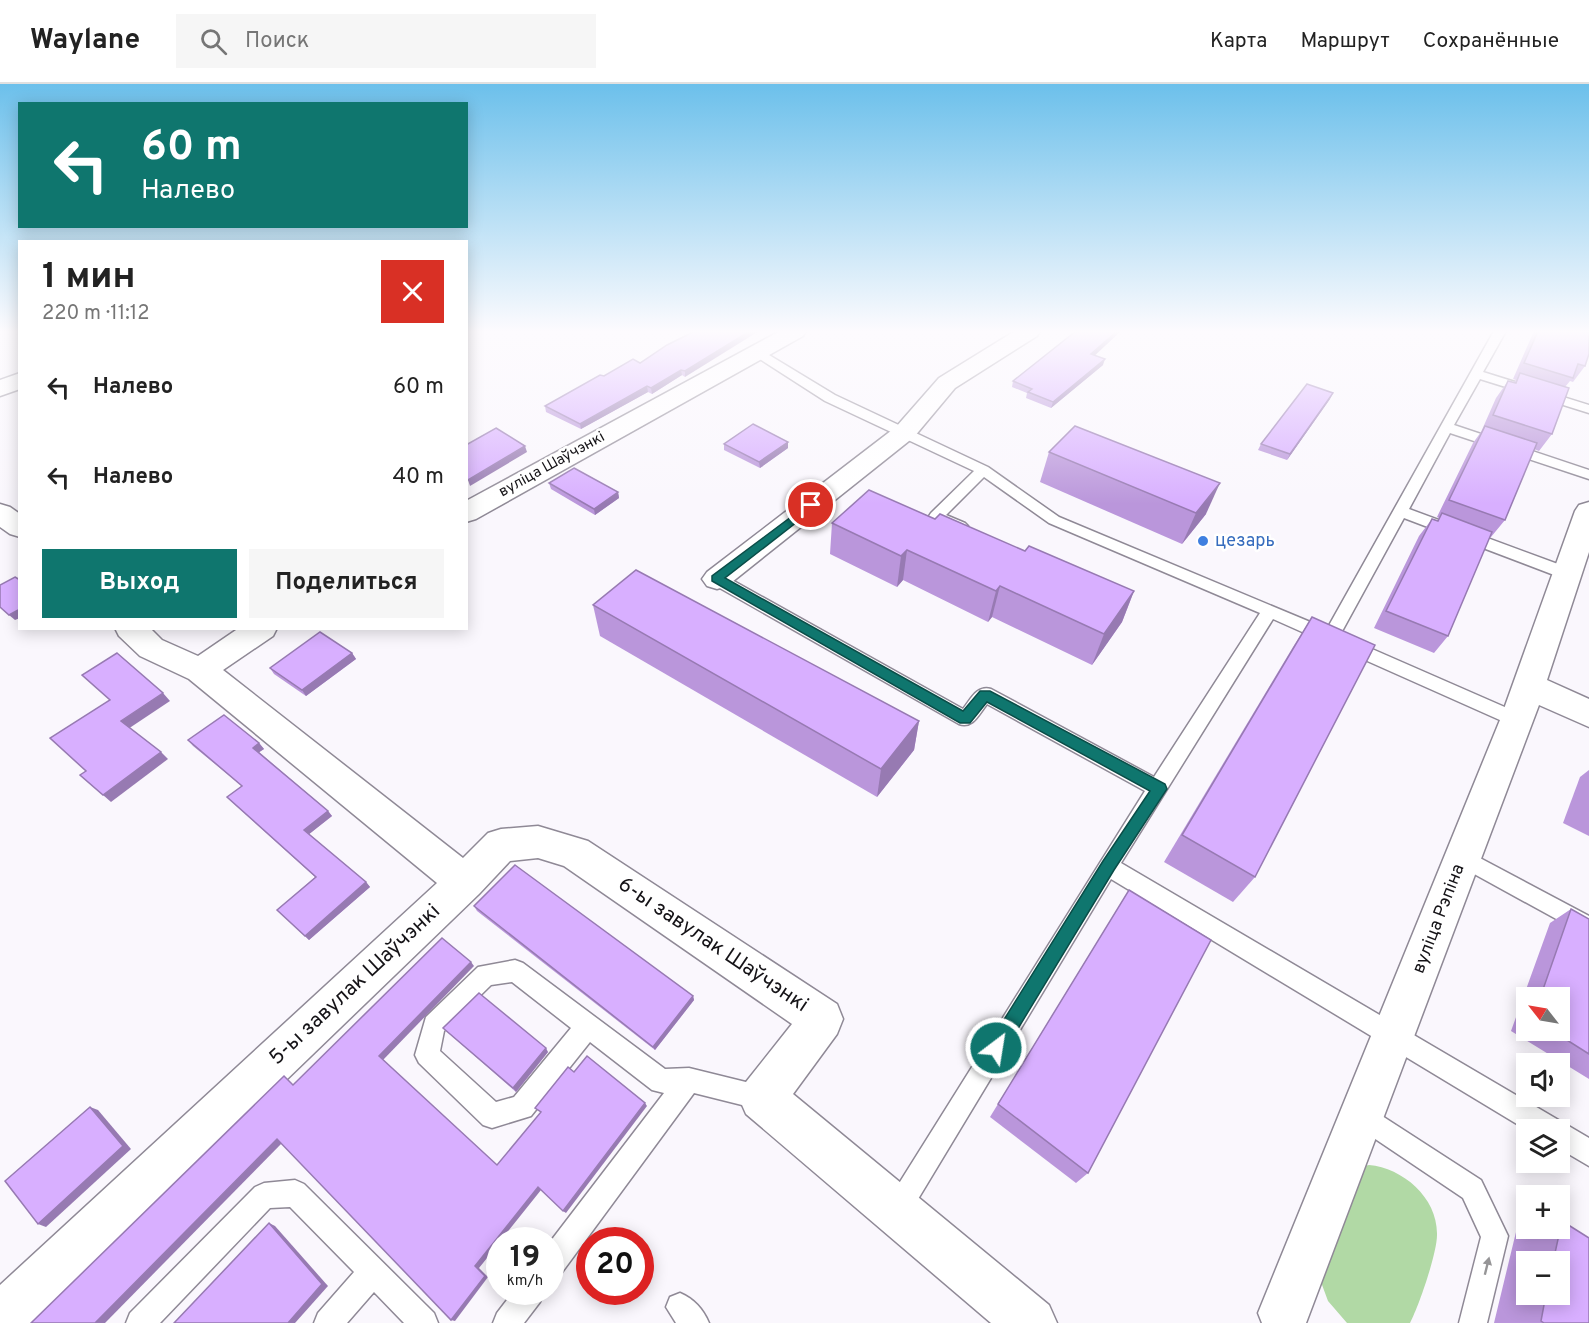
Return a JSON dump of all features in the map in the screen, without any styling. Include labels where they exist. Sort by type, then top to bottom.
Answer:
[{"type":"street","name":"вуліца Шаўчэнкі","points":[[468,512],[689,389]]},
{"type":"street","points":[[717,579],[905,432],[941,389]]},
{"type":"street","name":"вуліца Рэпіна","points":[[1288,1320],[1362,1115],[1517,720],[1589,511]]},
{"type":"street","points":[[0,513],[18,526]]},
{"type":"street","points":[[132,630],[151,648],[200,670],[465,882]]},
{"type":"street","points":[[200,670],[259,630]]},
{"type":"street","points":[[1529,686],[1589,714]]},
{"type":"street","name":"6-ы завулак Шаўчэнкі","points":[[465,882],[501,845],[538,842],[576,853],[822,1019],[762,1098]]},
{"type":"street","name":"5-ы завулак Шаўчэнкі","points":[[0,1320],[465,882]]},
{"type":"street","points":[[762,1098],[1031,1323]]},
{"type":"lane","points":[[815,389],[983,470],[1054,520],[1270,611],[1517,720]]},
{"type":"lane","points":[[1330,638],[1468,389]]},
{"type":"lane","points":[[1524,389],[1589,409]]},
{"type":"lane","points":[[1446,427],[1589,475]]},
{"type":"lane","points":[[979,534],[936,516],[983,470]]},
{"type":"lane","points":[[1400,511],[1568,574]]},
{"type":"lane","points":[[717,579],[965,719],[985,694],[1159,789]]},
{"type":"lane","points":[[896,1211],[1108,866],[1270,611]]},
{"type":"lane","points":[[1463,858],[1589,927]]},
{"type":"lane","points":[[1108,866],[1394,1034],[1532,1119]]},
{"type":"lane","points":[[587,1027],[522,1107],[492,1116],[427,1055],[434,1025],[486,975],[515,971],[661,1081],[689,1080],[762,1098]]},
{"type":"lane","points":[[564,1245],[689,1080]]},
{"type":"lane","points":[[1362,1115],[1472,1189],[1495,1236],[1473,1323]]},
{"type":"lane","points":[[1570,1141],[1589,1153]]},
{"type":"lane","points":[[140,1323],[264,1196],[295,1193],[424,1323]]},
{"type":"lane","points":[[328,1323],[373,1272]]},
{"type":"lane","points":[[507,1323],[520,1305]]},
{"type":"green space","points":[[1369,1165],[1394,1172],[1416,1187],[1425,1197],[1436,1221],[1437,1235],[1431,1266],[1410,1323],[1347,1323],[1328,1301],[1318,1274],[1359,1167]]},
{"type":"building","points":[[575,389],[642,389],[580,424],[545,406]]},
{"type":"building","points":[[1032,389],[1069,389],[1053,402],[1028,392]]},
{"type":"building","points":[[1303,389],[1321,389],[1333,393],[1290,454],[1261,444]]},
{"type":"building","points":[[1505,389],[1569,389],[1552,434],[1493,415]]},
{"type":"building","points":[[753,424],[788,442],[759,462],[724,444]]},
{"type":"building","points":[[1075,426],[1220,483],[1196,513],[1049,452]]},
{"type":"building","points":[[1485,426],[1537,443],[1505,520],[1449,500]]},
{"type":"building","points":[[496,428],[525,446],[468,480],[468,444]]},
{"type":"building","points":[[574,468],[618,492],[594,509],[549,483]]},
{"type":"building","points":[[869,490],[935,519],[940,514],[1025,551],[1029,546],[1134,591],[1104,634],[1000,586],[996,591],[907,550],[901,556],[832,523]]},
{"type":"building","points":[[1442,513],[1492,532],[1448,636],[1386,611],[1432,519],[1438,521]]},
{"type":"building","points":[[636,570],[919,721],[881,769],[593,605]]},
{"type":"building","points":[[15,577],[18,579],[18,610],[9,615],[0,607],[0,585]]},
{"type":"building","points":[[1312,617],[1375,645],[1255,877],[1182,835]]},
{"type":"building","points":[[320,632],[352,653],[302,690],[270,668]]},
{"type":"building","points":[[117,653],[163,693],[121,721],[161,752],[103,795],[80,775],[86,771],[50,738],[110,700],[82,675]]},
{"type":"building","points":[[224,715],[259,743],[253,748],[328,811],[304,830],[366,882],[305,936],[277,910],[316,877],[227,797],[242,786],[188,740]]},
{"type":"building","points":[[515,865],[693,996],[653,1047],[474,906]]},
{"type":"building","points":[[1129,890],[1211,940],[1088,1173],[998,1104]]},
{"type":"building","points":[[1571,909],[1589,919],[1589,1054],[1568,1041],[1570,987],[1544,987]]},
{"type":"building","points":[[442,938],[471,962],[379,1056],[497,1165],[541,1112],[535,1108],[568,1067],[574,1072],[587,1056],[645,1103],[563,1211],[538,1187],[506,1227],[486,1227],[486,1252],[475,1266],[485,1276],[451,1320],[277,1139],[95,1323],[31,1323],[284,1076],[293,1085]]},
{"type":"building","points":[[479,993],[546,1048],[513,1088],[443,1028]]},
{"type":"building","points":[[90,1107],[123,1146],[38,1224],[5,1181]]},
{"type":"building","points":[[269,1223],[322,1284],[288,1323],[174,1323]]},
{"type":"building","points":[[1570,1226],[1589,1238],[1589,1323],[1544,1323],[1541,1321],[1544,1305],[1570,1305],[1570,1251],[1555,1251],[1558,1239],[1570,1239]]},
{"type":"place","name":"цезарь","points":[[1203,541]]},
{"type":"route","points":[[811,505],[717,579],[965,719],[985,694],[1159,789],[1108,866],[996,1048]]}]
